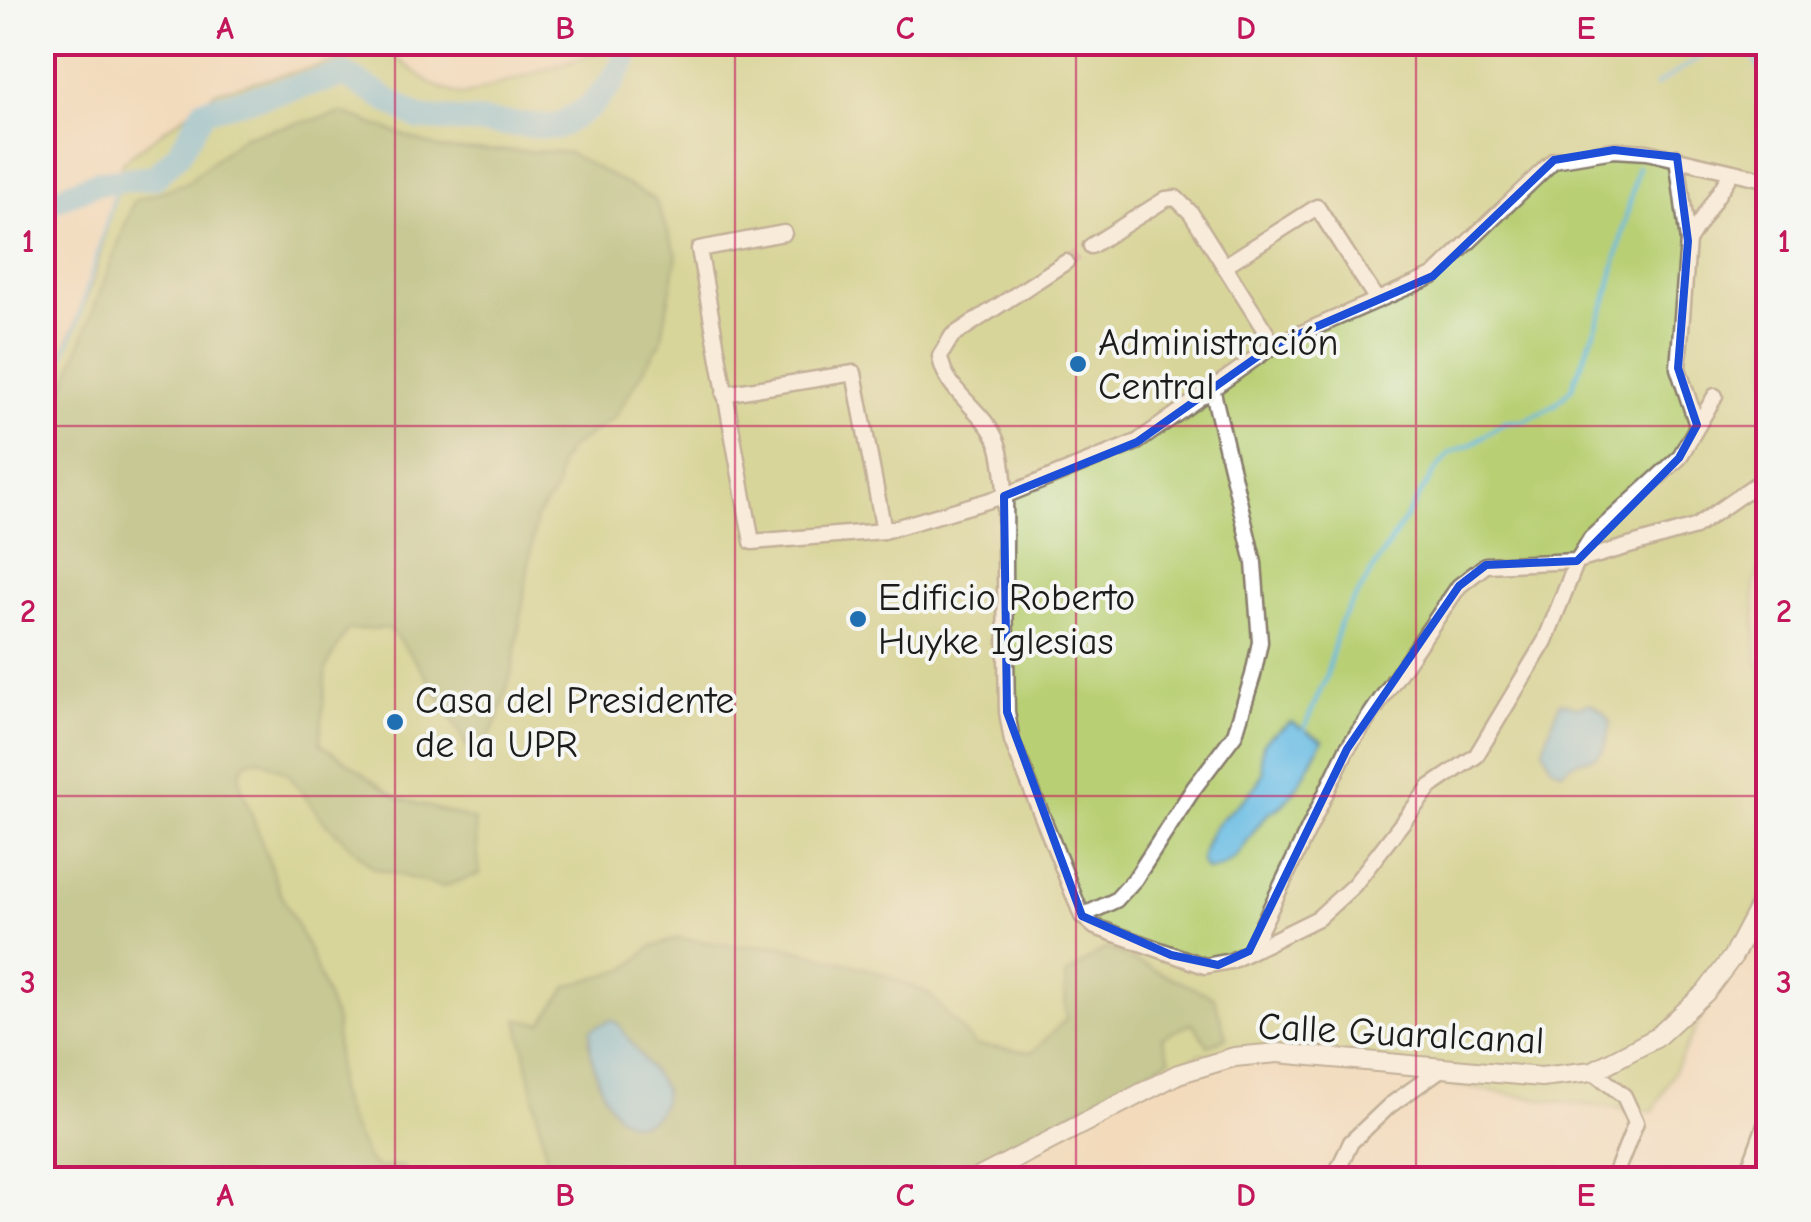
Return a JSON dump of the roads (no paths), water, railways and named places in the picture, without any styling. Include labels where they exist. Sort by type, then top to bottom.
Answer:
[{"type":"street","points":[[784,234],[700,249],[752,542],[884,531],[1004,496],[1137,442],[1274,345],[1434,276],[1554,160],[1614,150],[1677,157],[1768,180]]},
{"type":"street","points":[[1677,157],[1688,241],[1678,368],[1697,425]]},
{"type":"street","points":[[1688,241],[1732,172]]},
{"type":"street","points":[[1091,246],[1166,199],[1176,198],[1190,213],[1274,345]]},
{"type":"street","points":[[1224,266],[1317,207],[1377,300]]},
{"type":"street","points":[[1066,262],[952,336],[940,356],[951,386],[969,402],[998,444],[1004,496],[1006,712],[1012,741],[1082,916],[1096,927],[1205,966],[1231,960],[1318,918],[1354,886],[1430,786],[1476,756],[1546,640],[1577,561],[1591,538],[1678,458],[1715,396]]},
{"type":"street","points":[[724,394],[854,373],[884,531]]},
{"type":"street","points":[[1082,916],[1116,900],[1135,879],[1194,788],[1235,734],[1253,675],[1260,642],[1254,563],[1212,388]]},
{"type":"street","points":[[1249,951],[1348,749],[1459,586],[1486,566],[1577,561],[1695,527],[1755,486]]},
{"type":"street","name":"Calle Guaralcanal","points":[[974,1180],[1204,1064],[1278,1053],[1541,1077],[1593,1071],[1656,1038],[1706,992],[1733,956],[1768,890]]},
{"type":"street","points":[[1333,1180],[1351,1142],[1389,1106],[1441,1069]]},
{"type":"street","points":[[1593,1071],[1624,1096],[1636,1122],[1613,1180]]},
{"type":"street","points":[[1745,1180],[1768,1117]]},
{"type":"water","points":[[1560,702],[1576,707],[1590,703],[1611,722],[1599,755],[1562,771],[1551,766],[1543,748]]},
{"type":"water","points":[[1291,722],[1323,740],[1304,775],[1287,799],[1260,822],[1236,856],[1219,868],[1206,870],[1201,862],[1211,831],[1255,786],[1263,772],[1261,752],[1266,741]]},
{"type":"water","points":[[611,1020],[618,1024],[664,1089],[662,1105],[646,1121],[631,1123],[615,1112],[598,1077],[591,1051],[591,1029]]},
{"type":"waterway","points":[[42,205],[96,183],[155,177],[179,153],[204,110],[345,75],[419,118],[557,127],[590,107],[611,84],[625,60],[622,42]]},
{"type":"waterway","points":[[1655,86],[1725,42]]},
{"type":"waterway","points":[[1757,42],[1768,64]]},
{"type":"waterway","points":[[1304,729],[1326,677],[1340,622],[1435,471],[1450,453],[1505,422],[1524,421],[1556,404],[1572,387],[1607,299],[1638,167]]},
{"type":"waterway","points":[[42,406],[76,326],[119,180]]},
{"type":"tunnel","points":[[1066,262],[1091,246]]},
{"type":"place","name":"Administración Central","points":[[1078,364]]},
{"type":"place","name":"Edificio Roberto Huyke Iglesias","points":[[858,619]]},
{"type":"place","name":"Casa del Presidente de la UPR","points":[[395,722]]}]
